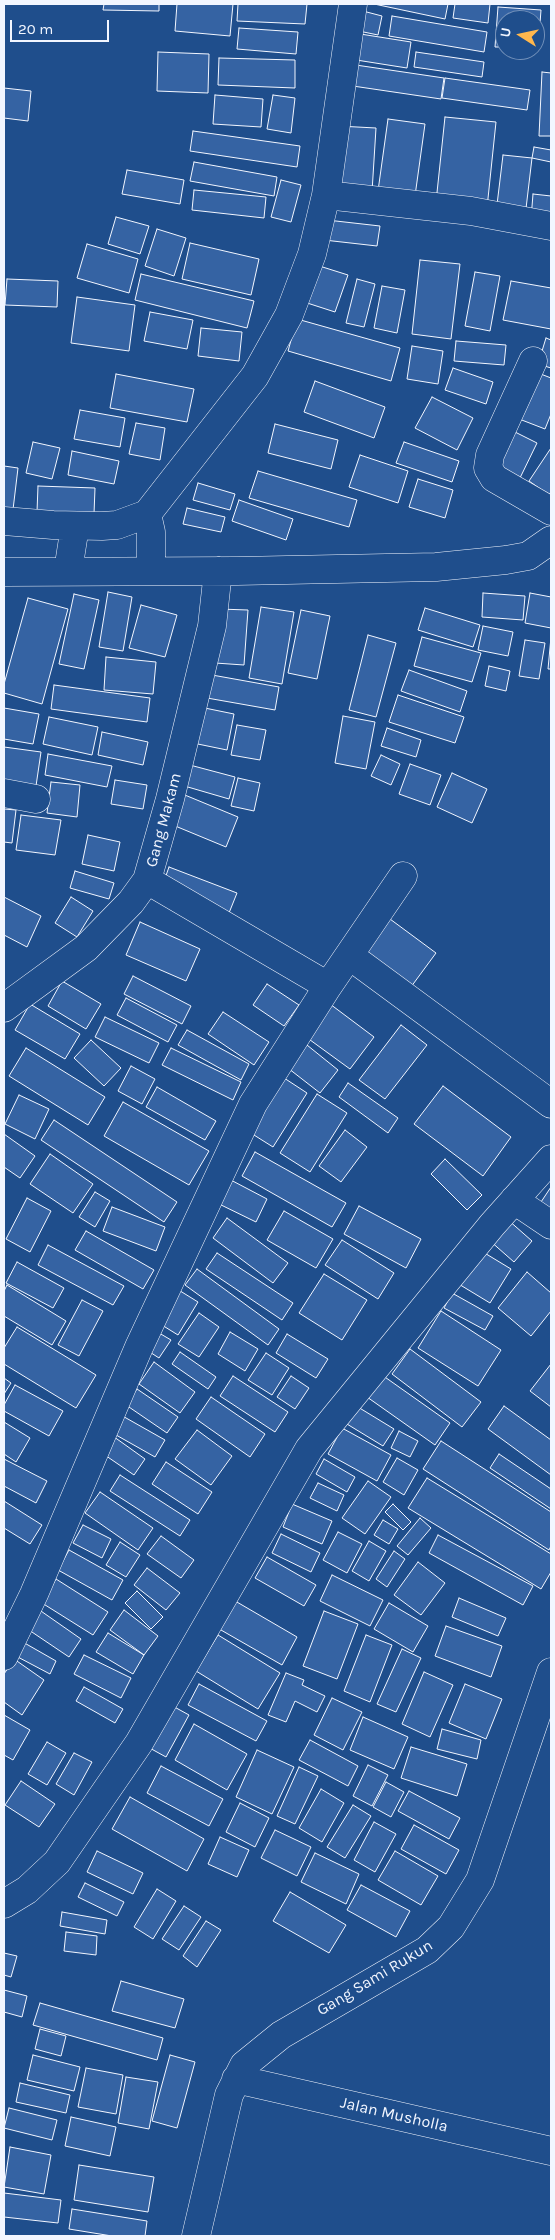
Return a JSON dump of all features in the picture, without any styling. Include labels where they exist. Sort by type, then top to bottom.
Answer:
[{"type":"street","points":[[151,567],[149,523],[255,376],[289,315],[312,254],[323,207],[353,4]]},
{"type":"street","points":[[323,207],[472,211],[551,226]]},
{"type":"street","points":[[533,361],[490,455],[488,468],[494,478],[548,509]]},
{"type":"street","points":[[4,521],[75,530],[149,523]]},
{"type":"street","points":[[70,566],[75,530]]},
{"type":"street","points":[[4,572],[70,566],[151,567],[218,571],[436,566],[540,558],[551,540]]},
{"type":"street","name":"Gang Makam","points":[[4,1008],[86,948],[131,902],[147,880],[170,799],[212,626],[218,571]]},
{"type":"street","points":[[4,793],[36,799]]},
{"type":"street","points":[[4,1656],[34,1594],[139,1347],[253,1104],[328,986],[350,956],[402,876]]},
{"type":"street","points":[[147,880],[328,986]]},
{"type":"street","points":[[350,956],[551,1104]]},
{"type":"street","points":[[4,1904],[27,1890],[57,1862],[139,1743],[309,1450],[514,1200],[551,1159]]},
{"type":"street","points":[[514,1200],[551,1225]]},
{"type":"street","name":"Gang Sami Rukun","points":[[196,2236],[229,2095],[244,2065],[281,2034],[427,1950],[451,1927],[480,1880],[551,1672]]},
{"type":"street","name":"Jalan Musholla","points":[[236,2079],[551,2151]]},
{"type":"building","points":[[104,4],[159,4],[159,11],[103,10]]},
{"type":"building","points":[[177,4],[233,4],[230,36],[175,31]]},
{"type":"building","points":[[238,4],[307,4],[305,24],[237,21]]},
{"type":"building","points":[[374,4],[448,4],[445,19]]},
{"type":"building","points":[[455,4],[490,4],[488,23],[453,18]]},
{"type":"building","points":[[498,7],[541,10],[498,10]]},
{"type":"building","points":[[359,10],[382,16],[378,35],[354,30]]},
{"type":"building","points":[[392,16],[487,32],[484,52],[389,36]]},
{"type":"building","points":[[239,28],[298,32],[296,54],[237,49]]},
{"type":"building","points":[[354,33],[411,42],[407,68],[350,59]]},
{"type":"building","points":[[158,52],[209,54],[208,93],[157,91]]},
{"type":"building","points":[[416,52],[484,62],[482,77],[414,67]]},
{"type":"building","points":[[219,58],[295,60],[295,88],[218,85]]},
{"type":"building","points":[[349,64],[444,78],[441,99],[346,85]]},
{"type":"building","points":[[542,72],[551,73],[551,136],[539,136]]},
{"type":"building","points":[[445,78],[530,90],[527,110],[442,98]]},
{"type":"building","points":[[4,88],[31,91],[28,121],[4,118]]},
{"type":"building","points":[[215,95],[263,99],[261,127],[213,124]]},
{"type":"building","points":[[273,95],[295,98],[291,133],[267,129]]},
{"type":"building","points":[[445,117],[496,122],[487,208],[436,202]]},
{"type":"building","points":[[388,119],[425,124],[415,196],[378,191]]},
{"type":"building","points":[[338,126],[376,128],[372,192],[333,190]]},
{"type":"building","points":[[193,131],[300,146],[297,167],[190,151]]},
{"type":"building","points":[[534,147],[551,150],[551,162],[532,158]]},
{"type":"building","points":[[503,155],[532,158],[525,217],[496,213]]},
{"type":"building","points":[[194,162],[277,177],[274,196],[190,181]]},
{"type":"building","points":[[127,170],[184,180],[180,204],[122,194]]},
{"type":"building","points":[[281,180],[301,185],[291,222],[271,217]]},
{"type":"building","points":[[194,190],[266,197],[264,218],[192,210]]},
{"type":"building","points":[[533,194],[551,196],[551,221],[531,219]]},
{"type":"building","points":[[116,217],[149,226],[140,254],[108,244]]},
{"type":"building","points":[[327,220],[380,226],[377,246],[324,240]]},
{"type":"building","points":[[157,229],[186,238],[174,276],[145,266]]},
{"type":"building","points":[[190,243],[259,259],[251,295],[182,279]]},
{"type":"building","points":[[87,244],[138,259],[129,293],[77,278]]},
{"type":"building","points":[[420,260],[460,264],[451,339],[412,334]]},
{"type":"building","points":[[313,264],[348,275],[335,312],[301,301]]},
{"type":"building","points":[[475,272],[500,276],[490,331],[465,326]]},
{"type":"building","points":[[141,274],[254,301],[247,328],[135,300]]},
{"type":"building","points":[[7,279],[58,281],[57,307],[5,305]]},
{"type":"building","points":[[357,279],[375,284],[364,327],[346,323]]},
{"type":"building","points":[[511,281],[551,288],[551,329],[503,320]]},
{"type":"building","points":[[382,286],[405,290],[397,333],[374,328]]},
{"type":"building","points":[[77,297],[135,305],[129,351],[71,343]]},
{"type":"building","points":[[150,312],[193,320],[187,349],[144,341]]},
{"type":"building","points":[[297,319],[400,348],[391,381],[288,351]]},
{"type":"building","points":[[201,328],[242,332],[239,361],[198,356]]},
{"type":"building","points":[[546,338],[551,340],[551,368],[538,364]]},
{"type":"building","points":[[456,341],[506,345],[504,365],[454,361]]},
{"type":"building","points":[[412,346],[443,351],[438,384],[407,379]]},
{"type":"building","points":[[453,368],[493,382],[486,404],[445,390]]},
{"type":"building","points":[[533,371],[551,378],[551,414],[545,429],[514,417]]},
{"type":"building","points":[[116,374],[194,389],[187,422],[110,408]]},
{"type":"building","points":[[315,381],[385,407],[374,438],[304,412]]},
{"type":"building","points":[[432,397],[473,418],[457,450],[415,428]]},
{"type":"building","points":[[80,410],[125,418],[120,447],[74,439]]},
{"type":"building","points":[[136,423],[165,428],[160,460],[129,454]]},
{"type":"building","points":[[275,424],[338,440],[331,469],[268,453]]},
{"type":"building","points":[[509,429],[537,443],[519,480],[491,466]]},
{"type":"building","points":[[33,442],[60,448],[52,479],[26,473]]},
{"type":"building","points":[[404,442],[459,461],[452,482],[396,463]]},
{"type":"building","points":[[551,448],[551,492],[549,495],[529,481]]},
{"type":"building","points":[[72,451],[119,461],[114,484],[68,475]]},
{"type":"building","points":[[360,455],[408,471],[398,503],[349,487]]},
{"type":"building","points":[[4,466],[18,468],[12,518],[4,517]]},
{"type":"building","points":[[258,471],[357,500],[349,527],[249,498]]},
{"type":"building","points":[[418,479],[453,490],[445,518],[409,507]]},
{"type":"building","points":[[198,483],[235,494],[230,510],[193,500]]},
{"type":"building","points":[[38,486],[95,488],[94,514],[37,512]]},
{"type":"building","points":[[239,500],[293,519],[286,540],[232,521]]},
{"type":"building","points":[[187,508],[225,517],[221,532],[183,524]]},
{"type":"building","points":[[108,592],[132,597],[123,651],[99,647]]},
{"type":"building","points":[[483,593],[525,596],[523,620],[482,617]]},
{"type":"building","points":[[530,593],[551,597],[551,628],[525,623]]},
{"type":"building","points":[[74,594],[99,600],[84,669],[59,664]]},
{"type":"building","points":[[28,598],[68,609],[42,704],[4,693],[4,684]]},
{"type":"building","points":[[141,605],[177,615],[165,657],[129,648]]},
{"type":"building","points":[[261,607],[294,612],[282,684],[249,678]]},
{"type":"building","points":[[425,608],[480,625],[473,647],[418,630]]},
{"type":"building","points":[[219,609],[248,610],[244,665],[215,663]]},
{"type":"building","points":[[301,610],[330,616],[317,679],[288,673]]},
{"type":"building","points":[[483,626],[513,632],[508,656],[478,650]]},
{"type":"building","points":[[368,635],[396,643],[376,717],[349,710]]},
{"type":"building","points":[[422,637],[481,653],[472,682],[414,666]]},
{"type":"building","points":[[551,637],[551,669],[548,669]]},
{"type":"building","points":[[525,640],[545,643],[539,679],[519,676]]},
{"type":"building","points":[[106,657],[156,662],[153,694],[104,690]]},
{"type":"building","points":[[489,666],[510,671],[506,691],[485,686]]},
{"type":"building","points":[[409,670],[467,691],[460,712],[401,691]]},
{"type":"building","points":[[212,675],[279,687],[275,710],[207,698]]},
{"type":"building","points":[[54,685],[150,698],[147,722],[51,709]]},
{"type":"building","points":[[398,695],[464,717],[455,743],[389,722]]},
{"type":"building","points":[[195,706],[234,714],[227,750],[188,742]]},
{"type":"building","points":[[4,708],[39,714],[33,744],[4,739]]},
{"type":"building","points":[[343,716],[375,722],[366,769],[335,763]]},
{"type":"building","points":[[49,717],[98,727],[92,755],[43,744]]},
{"type":"building","points":[[237,725],[266,730],[260,760],[231,755]]},
{"type":"building","points":[[387,728],[421,740],[416,757],[381,746]]},
{"type":"building","points":[[102,732],[148,742],[143,765],[98,755]]},
{"type":"building","points":[[4,747],[41,752],[36,786],[4,781]]},
{"type":"building","points":[[48,754],[112,766],[107,787],[45,775]]},
{"type":"building","points":[[381,755],[400,764],[391,785],[371,776]]},
{"type":"building","points":[[186,764],[235,777],[229,799],[181,785]]},
{"type":"building","points":[[410,764],[441,775],[430,805],[399,794]]},
{"type":"building","points":[[452,773],[487,789],[472,823],[437,807]]},
{"type":"building","points":[[238,778],[260,783],[254,811],[231,806]]},
{"type":"building","points":[[115,780],[147,785],[143,809],[111,804]]},
{"type":"building","points":[[51,782],[80,785],[77,817],[47,813]]},
{"type":"building","points":[[180,793],[238,817],[226,847],[168,823]]},
{"type":"building","points":[[4,809],[16,810],[12,843],[4,842]]},
{"type":"building","points":[[21,815],[61,820],[55,855],[16,850]]},
{"type":"building","points":[[88,835],[120,842],[114,871],[82,864]]},
{"type":"building","points":[[169,867],[237,893],[229,913],[162,887]]},
{"type":"building","points":[[75,871],[114,883],[109,899],[70,888]]},
{"type":"building","points":[[4,897],[41,916],[27,947],[4,935]]},
{"type":"building","points":[[71,897],[93,911],[77,937],[55,923]]},
{"type":"building","points":[[390,919],[436,953],[408,991],[362,957]]},
{"type":"building","points":[[140,922],[200,949],[186,981],[126,955]]},
{"type":"building","points":[[133,976],[191,1006],[182,1024],[124,994]]},
{"type":"building","points":[[62,981],[101,1004],[86,1029],[48,1006]]},
{"type":"building","points":[[267,984],[299,1005],[284,1026],[253,1005]]},
{"type":"building","points":[[126,998],[177,1025],[168,1042],[117,1015]]},
{"type":"building","points":[[30,1004],[80,1034],[65,1059],[15,1030]]},
{"type":"building","points":[[330,1004],[374,1037],[350,1069],[306,1037]]},
{"type":"building","points":[[223,1012],[269,1042],[254,1065],[208,1034]]},
{"type":"building","points":[[105,1017],[159,1043],[149,1063],[95,1037]]},
{"type":"building","points":[[401,1025],[427,1045],[385,1099],[359,1080]]},
{"type":"building","points":[[187,1030],[249,1064],[241,1080],[178,1045]]},
{"type":"building","points":[[91,1040],[121,1068],[104,1086],[74,1058]]},
{"type":"building","points":[[302,1041],[338,1070],[320,1093],[284,1065]]},
{"type":"building","points":[[26,1048],[105,1097],[88,1125],[9,1076]]},
{"type":"building","points":[[171,1048],[241,1082],[233,1100],[162,1065]]},
{"type":"building","points":[[131,1066],[155,1079],[142,1104],[118,1091]]},
{"type":"building","points":[[281,1076],[307,1093],[273,1147],[246,1130]]},
{"type":"building","points":[[348,1083],[398,1118],[388,1133],[339,1097]]},
{"type":"building","points":[[443,1086],[511,1137],[483,1176],[414,1124]]},
{"type":"building","points":[[157,1087],[216,1121],[205,1140],[146,1107]]},
{"type":"building","points":[[317,1094],[347,1113],[310,1172],[280,1153]]},
{"type":"building","points":[[19,1095],[49,1109],[35,1139],[5,1124]]},
{"type":"building","points":[[123,1102],[209,1151],[189,1185],[104,1136]]},
{"type":"building","points":[[54,1120],[177,1202],[164,1222],[41,1140]]},
{"type":"building","points":[[345,1130],[367,1147],[341,1182],[319,1166]]},
{"type":"building","points":[[4,1134],[35,1156],[20,1178],[4,1167]]},
{"type":"building","points":[[255,1152],[346,1203],[332,1227],[242,1176]]},
{"type":"building","points":[[50,1154],[93,1184],[73,1213],[30,1184]]},
{"type":"building","points":[[445,1159],[482,1195],[467,1210],[431,1174]]},
{"type":"building","points":[[227,1178],[267,1199],[256,1222],[215,1202]]},
{"type":"building","points":[[551,1187],[551,1214],[539,1205]]},
{"type":"building","points":[[95,1192],[110,1201],[95,1227],[79,1217]]},
{"type":"building","points":[[27,1198],[51,1211],[30,1252],[6,1239]]},
{"type":"building","points":[[359,1206],[421,1239],[406,1268],[344,1234]]},
{"type":"building","points":[[112,1207],[165,1227],[156,1251],[103,1231]]},
{"type":"building","points":[[284,1211],[333,1239],[316,1268],[267,1240]]},
{"type":"building","points":[[227,1218],[288,1263],[273,1283],[213,1238]]},
{"type":"building","points":[[507,1219],[532,1241],[514,1262],[489,1240]]},
{"type":"building","points":[[86,1231],[154,1270],[143,1289],[75,1250]]},
{"type":"building","points":[[342,1240],[394,1273],[378,1299],[325,1265]]},
{"type":"building","points":[[48,1245],[124,1286],[113,1305],[38,1265]]},
{"type":"building","points":[[478,1249],[511,1269],[490,1303],[457,1283]]},
{"type":"building","points":[[217,1253],[293,1303],[282,1320],[206,1269]]},
{"type":"building","points":[[17,1262],[64,1288],[53,1308],[6,1283]]},
{"type":"building","points":[[197,1269],[279,1329],[268,1345],[185,1285]]},
{"type":"building","points":[[527,1272],[551,1293],[551,1311],[531,1336],[498,1308]]},
{"type":"building","points":[[324,1274],[367,1300],[342,1340],[299,1313]]},
{"type":"building","points":[[7,1285],[66,1321],[52,1345],[4,1316],[4,1291]]},
{"type":"building","points":[[177,1289],[198,1302],[178,1335],[157,1322]]},
{"type":"building","points":[[452,1293],[493,1316],[485,1330],[444,1308]]},
{"type":"building","points":[[82,1300],[103,1311],[79,1356],[58,1345]]},
{"type":"building","points":[[441,1311],[501,1350],[478,1386],[418,1348]]},
{"type":"building","points":[[199,1313],[219,1327],[199,1357],[178,1344]]},
{"type":"building","points":[[17,1327],[96,1375],[76,1408],[4,1364],[4,1348]]},
{"type":"building","points":[[154,1330],[171,1340],[159,1358],[142,1347]]},
{"type":"building","points":[[230,1332],[258,1349],[245,1371],[218,1354]]},
{"type":"building","points":[[287,1334],[328,1359],[316,1378],[276,1353]]},
{"type":"building","points":[[410,1349],[481,1402],[462,1427],[392,1374]]},
{"type":"building","points":[[180,1352],[216,1377],[208,1389],[172,1364]]},
{"type":"building","points":[[266,1353],[289,1368],[272,1395],[248,1380]]},
{"type":"building","points":[[154,1362],[195,1392],[180,1413],[139,1384]]},
{"type":"building","points":[[551,1364],[551,1407],[530,1391]]},
{"type":"building","points":[[382,1375],[450,1423],[435,1445],[367,1397]]},
{"type":"building","points":[[233,1376],[288,1412],[275,1432],[220,1396]]},
{"type":"building","points":[[291,1376],[309,1388],[295,1409],[277,1397]]},
{"type":"building","points":[[4,1378],[11,1383],[4,1394]]},
{"type":"building","points":[[15,1385],[63,1411],[49,1436],[4,1411],[4,1405]]},
{"type":"building","points":[[137,1389],[178,1417],[167,1433],[126,1405]]},
{"type":"building","points":[[211,1397],[265,1434],[250,1457],[196,1419]]},
{"type":"building","points":[[353,1404],[394,1429],[383,1446],[342,1421]]},
{"type":"building","points":[[504,1406],[551,1440],[551,1475],[488,1429]]},
{"type":"building","points":[[119,1414],[165,1440],[155,1457],[109,1431]]},
{"type":"building","points":[[4,1422],[30,1438],[16,1462],[4,1454]]},
{"type":"building","points":[[342,1428],[391,1455],[377,1481],[328,1454]]},
{"type":"building","points":[[197,1430],[232,1456],[211,1485],[175,1459]]},
{"type":"building","points":[[399,1431],[418,1441],[410,1457],[391,1448]]},
{"type":"building","points":[[110,1434],[145,1459],[134,1475],[99,1451]]},
{"type":"building","points":[[441,1441],[551,1512],[551,1546],[549,1550],[423,1469]]},
{"type":"building","points":[[499,1454],[551,1489],[551,1509],[490,1468]]},
{"type":"building","points":[[397,1458],[418,1470],[404,1495],[383,1482]]},
{"type":"building","points":[[4,1459],[47,1481],[36,1503],[4,1486]]},
{"type":"building","points":[[324,1459],[355,1477],[347,1492],[316,1474]]},
{"type":"building","points":[[166,1462],[212,1492],[198,1514],[152,1484]]},
{"type":"building","points":[[120,1475],[190,1520],[180,1536],[110,1491]]},
{"type":"building","points":[[427,1478],[551,1554],[551,1572],[541,1589],[408,1508]]},
{"type":"building","points":[[368,1481],[391,1497],[365,1534],[342,1518]]},
{"type":"building","points":[[318,1483],[344,1495],[337,1511],[310,1498]]},
{"type":"building","points":[[100,1492],[153,1528],[138,1550],[85,1513]]},
{"type":"building","points":[[4,1501],[42,1525],[30,1544],[4,1528]]},
{"type":"building","points":[[292,1504],[332,1521],[322,1544],[283,1527]]},
{"type":"building","points":[[393,1504],[411,1522],[403,1530],[385,1512]]},
{"type":"building","points":[[420,1518],[431,1528],[408,1555],[397,1546]]},
{"type":"building","points":[[383,1520],[398,1529],[389,1544],[374,1535]]},
{"type":"building","points":[[83,1525],[111,1539],[102,1558],[73,1543]]},
{"type":"building","points":[[338,1532],[362,1544],[347,1573],[323,1560]]},
{"type":"building","points":[[281,1534],[320,1553],[311,1572],[272,1553]]},
{"type":"building","points":[[438,1535],[533,1586],[523,1605],[429,1553]]},
{"type":"building","points":[[161,1536],[194,1560],[181,1578],[147,1554]]},
{"type":"building","points":[[369,1541],[386,1551],[369,1581],[352,1571]]},
{"type":"building","points":[[120,1542],[140,1555],[126,1577],[106,1565]]},
{"type":"building","points":[[69,1550],[123,1580],[112,1600],[58,1570]]},
{"type":"building","points":[[394,1551],[405,1559],[387,1587],[376,1579]]},
{"type":"building","points":[[267,1557],[316,1585],[304,1606],[255,1578]]},
{"type":"building","points":[[418,1562],[445,1583],[421,1615],[394,1595]]},
{"type":"building","points":[[147,1568],[180,1593],[166,1610],[134,1585]]},
{"type":"building","points":[[332,1575],[383,1600],[370,1626],[320,1601]]},
{"type":"building","points":[[56,1579],[108,1612],[93,1635],[42,1603]]},
{"type":"building","points":[[137,1591],[163,1617],[151,1629],[125,1603]]},
{"type":"building","points":[[230,1598],[297,1637],[282,1665],[214,1626]]},
{"type":"building","points":[[459,1598],[506,1618],[498,1636],[452,1617]]},
{"type":"building","points":[[389,1603],[428,1626],[413,1652],[374,1629]]},
{"type":"building","points":[[38,1609],[81,1639],[69,1657],[26,1628]]},
{"type":"building","points":[[124,1610],[158,1636],[144,1655],[110,1630]]},
{"type":"building","points":[[324,1611],[358,1624],[337,1679],[303,1666]]},
{"type":"building","points":[[446,1626],[502,1646],[491,1677],[435,1656]]},
{"type":"building","points":[[108,1633],[144,1655],[133,1674],[96,1652]]},
{"type":"building","points":[[218,1635],[280,1673],[258,1709],[196,1671]]},
{"type":"building","points":[[366,1635],[392,1645],[370,1702],[344,1691]]},
{"type":"building","points":[[21,1641],[56,1661],[50,1674],[14,1655]]},
{"type":"building","points":[[402,1649],[421,1658],[396,1712],[377,1704]]},
{"type":"building","points":[[84,1655],[131,1678],[121,1698],[74,1674]]},
{"type":"building","points":[[14,1659],[44,1680],[22,1715],[4,1702],[4,1674]]},
{"type":"building","points":[[424,1672],[453,1685],[430,1737],[402,1724]]},
{"type":"building","points":[[286,1673],[304,1680],[302,1685],[325,1696],[317,1712],[295,1701],[286,1722],[268,1715]]},
{"type":"building","points":[[199,1684],[267,1721],[256,1741],[188,1705]]},
{"type":"building","points":[[465,1684],[502,1699],[486,1739],[449,1723]]},
{"type":"building","points":[[84,1687],[123,1709],[115,1723],[76,1701]]},
{"type":"building","points":[[332,1698],[362,1712],[343,1750],[314,1735]]},
{"type":"building","points":[[169,1704],[189,1715],[166,1757],[146,1746]]},
{"type":"building","points":[[4,1715],[30,1730],[13,1760],[4,1755]]},
{"type":"building","points":[[363,1717],[408,1737],[394,1769],[350,1750]]},
{"type":"building","points":[[194,1724],[247,1754],[227,1790],[175,1760]]},
{"type":"building","points":[[442,1729],[481,1740],[477,1759],[437,1749]]},
{"type":"building","points":[[310,1740],[358,1766],[348,1786],[299,1760]]},
{"type":"building","points":[[47,1742],[66,1753],[47,1785],[28,1774]]},
{"type":"building","points":[[411,1747],[467,1764],[457,1796],[401,1778]]},
{"type":"building","points":[[257,1750],[294,1767],[272,1814],[236,1797]]},
{"type":"building","points":[[74,1753],[92,1762],[74,1795],[56,1784]]},
{"type":"building","points":[[368,1765],[388,1775],[372,1806],[353,1796]]},
{"type":"building","points":[[161,1766],[223,1799],[209,1826],[147,1793]]},
{"type":"building","points":[[299,1767],[318,1776],[295,1824],[277,1816]]},
{"type":"building","points":[[21,1781],[55,1804],[39,1827],[5,1805]]},
{"type":"building","points":[[386,1782],[404,1792],[391,1817],[373,1807]]},
{"type":"building","points":[[321,1789],[344,1803],[322,1842],[299,1828]]},
{"type":"building","points":[[409,1791],[460,1818],[449,1839],[398,1811]]},
{"type":"building","points":[[130,1797],[204,1839],[187,1871],[112,1829]]},
{"type":"building","points":[[240,1803],[269,1818],[255,1847],[226,1832]]},
{"type":"building","points":[[353,1805],[371,1816],[345,1858],[327,1847]]},
{"type":"building","points":[[374,1822],[396,1834],[375,1872],[354,1860]]},
{"type":"building","points":[[414,1825],[459,1850],[446,1874],[401,1849]]},
{"type":"building","points":[[275,1830],[311,1847],[297,1876],[261,1858]]},
{"type":"building","points":[[220,1837],[249,1850],[237,1877],[208,1864]]},
{"type":"building","points":[[97,1851],[143,1873],[133,1894],[87,1872]]},
{"type":"building","points":[[395,1851],[438,1876],[421,1905],[378,1880]]},
{"type":"building","points":[[315,1853],[359,1874],[346,1904],[301,1882]]},
{"type":"building","points":[[85,1883],[124,1902],[117,1916],[78,1897]]},
{"type":"building","points":[[361,1885],[410,1911],[396,1937],[347,1910]]},
{"type":"building","points":[[157,1889],[176,1901],[153,1939],[134,1927]]},
{"type":"building","points":[[290,1892],[346,1925],[329,1953],[273,1921]]},
{"type":"building","points":[[184,1906],[201,1917],[179,1950],[162,1939]]},
{"type":"building","points":[[62,1912],[107,1920],[105,1934],[60,1926]]},
{"type":"building","points":[[206,1921],[221,1930],[197,1967],[183,1956]]},
{"type":"building","points":[[66,1932],[97,1936],[96,1955],[64,1951]]},
{"type":"building","points":[[4,1953],[17,1956],[11,1977],[4,1975]]},
{"type":"building","points":[[121,1981],[184,1999],[175,2028],[112,2011]]},
{"type":"building","points":[[4,1990],[27,1996],[22,2017],[4,2012]]},
{"type":"building","points":[[40,2003],[163,2038],[157,2060],[33,2025]]},
{"type":"building","points":[[40,2029],[66,2036],[61,2056],[35,2049]]},
{"type":"building","points":[[33,2055],[80,2067],[74,2091],[27,2080]]},
{"type":"building","points":[[170,2055],[195,2062],[177,2128],[152,2121]]},
{"type":"building","points":[[86,2068],[123,2075],[116,2114],[78,2107]]},
{"type":"building","points":[[126,2077],[158,2082],[149,2129],[118,2123]]},
{"type":"building","points":[[20,2083],[70,2095],[66,2113],[16,2102]]},
{"type":"building","points":[[9,2108],[57,2120],[52,2140],[4,2128]]},
{"type":"building","points":[[71,2117],[116,2127],[110,2156],[65,2146]]},
{"type":"building","points":[[10,2147],[51,2155],[44,2194],[4,2187]]},
{"type":"building","points":[[79,2165],[154,2177],[148,2212],[74,2200]]},
{"type":"building","points":[[4,2193],[61,2200],[58,2223],[4,2217]]},
{"type":"building","points":[[72,2209],[147,2221],[145,2236],[112,2236],[69,2229]]}]
